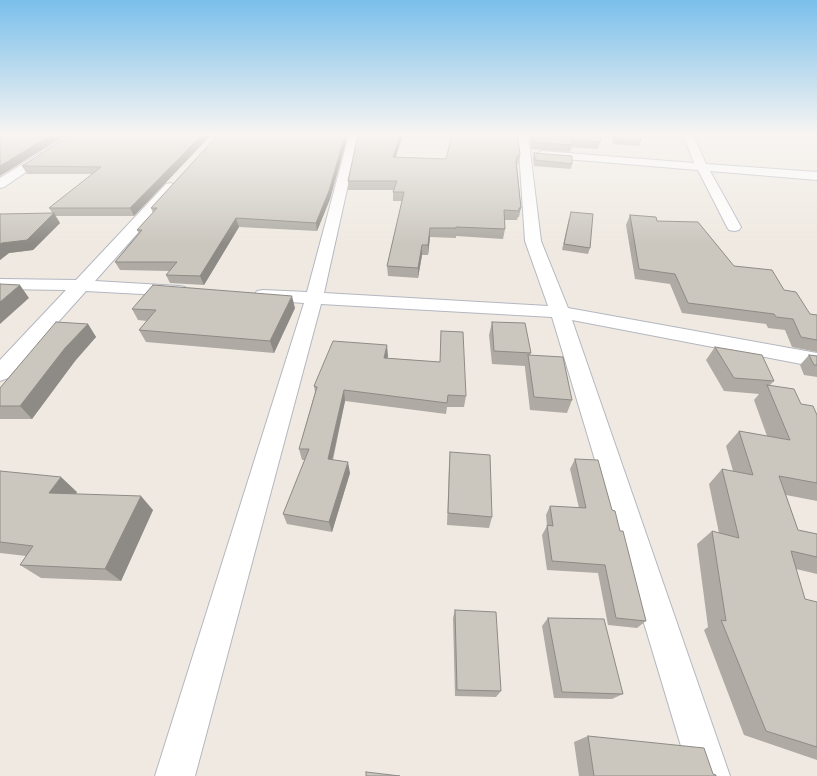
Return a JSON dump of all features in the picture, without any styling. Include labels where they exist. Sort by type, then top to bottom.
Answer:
[{"type":"street","points":[[0,184],[20,171]]},
{"type":"street","points":[[175,776],[314,298],[345,171]]},
{"type":"street","points":[[527,171],[533,241],[560,312],[710,776]]},
{"type":"street","points":[[704,171],[734,227]]},
{"type":"street","points":[[756,171],[817,176]]},
{"type":"street","points":[[0,374],[80,285],[182,176]]},
{"type":"street","points":[[0,284],[80,285],[197,292]]},
{"type":"street","points":[[244,294],[560,312],[817,360]]},
{"type":"building","points":[[96,171],[166,171],[130,208],[49,208]]},
{"type":"building","points":[[185,171],[335,171],[329,191],[316,223],[236,218],[200,276],[166,275],[177,262],[115,262],[142,230],[137,230],[157,208],[151,208]]},
{"type":"building","points":[[350,171],[517,171],[521,208],[519,208],[519,211],[504,210],[505,229],[456,227],[430,228],[428,245],[422,245],[418,268],[387,266],[404,192],[393,192],[397,181],[348,181]]},
{"type":"building","points":[[571,212],[593,214],[590,248],[564,244]]},
{"type":"building","points":[[54,213],[27,240],[0,244],[0,214]]},
{"type":"building","points":[[630,215],[656,217],[657,221],[698,222],[734,266],[772,270],[784,290],[796,292],[810,314],[817,315],[817,340],[801,337],[793,319],[776,317],[774,314],[688,303],[675,274],[639,269]]},
{"type":"building","points":[[0,284],[20,285],[0,302]]},
{"type":"building","points":[[153,285],[292,296],[270,341],[139,330],[156,310],[132,309]]},
{"type":"building","points":[[56,322],[88,324],[65,348],[20,406],[0,406],[0,388]]},
{"type":"building","points":[[492,322],[525,323],[531,353],[494,351]]},
{"type":"building","points":[[441,331],[463,332],[466,396],[448,395],[447,403],[344,390],[328,459],[348,462],[329,522],[283,514],[309,449],[299,449],[317,387],[314,386],[333,341],[387,345],[384,358],[440,362]]},
{"type":"building","points":[[715,347],[762,355],[774,381],[734,378]]},
{"type":"building","points":[[528,355],[563,357],[572,400],[534,397]]},
{"type":"building","points":[[809,355],[817,356],[817,365],[814,365]]},
{"type":"building","points":[[767,385],[794,389],[801,404],[813,406],[817,415],[817,483],[779,476],[798,530],[817,534],[817,557],[791,551],[805,599],[817,602],[817,747],[766,731],[721,620],[726,621],[712,531],[739,538],[722,469],[753,475],[739,431],[790,440]]},
{"type":"building","points":[[450,452],[490,455],[492,517],[448,513]]},
{"type":"building","points":[[575,459],[598,460],[612,510],[615,511],[620,531],[623,531],[646,621],[616,618],[605,565],[552,561],[547,525],[553,526],[550,506],[586,508]]},
{"type":"building","points":[[0,471],[61,477],[49,493],[141,496],[105,569],[20,565],[33,546],[0,542]]},
{"type":"building","points":[[455,610],[496,612],[501,691],[457,690]]},
{"type":"building","points":[[548,618],[604,619],[623,694],[562,692]]},
{"type":"building","points":[[588,736],[704,748],[713,774],[716,776],[594,776]]},
{"type":"building","points":[[366,772],[400,776],[366,776]]}]
